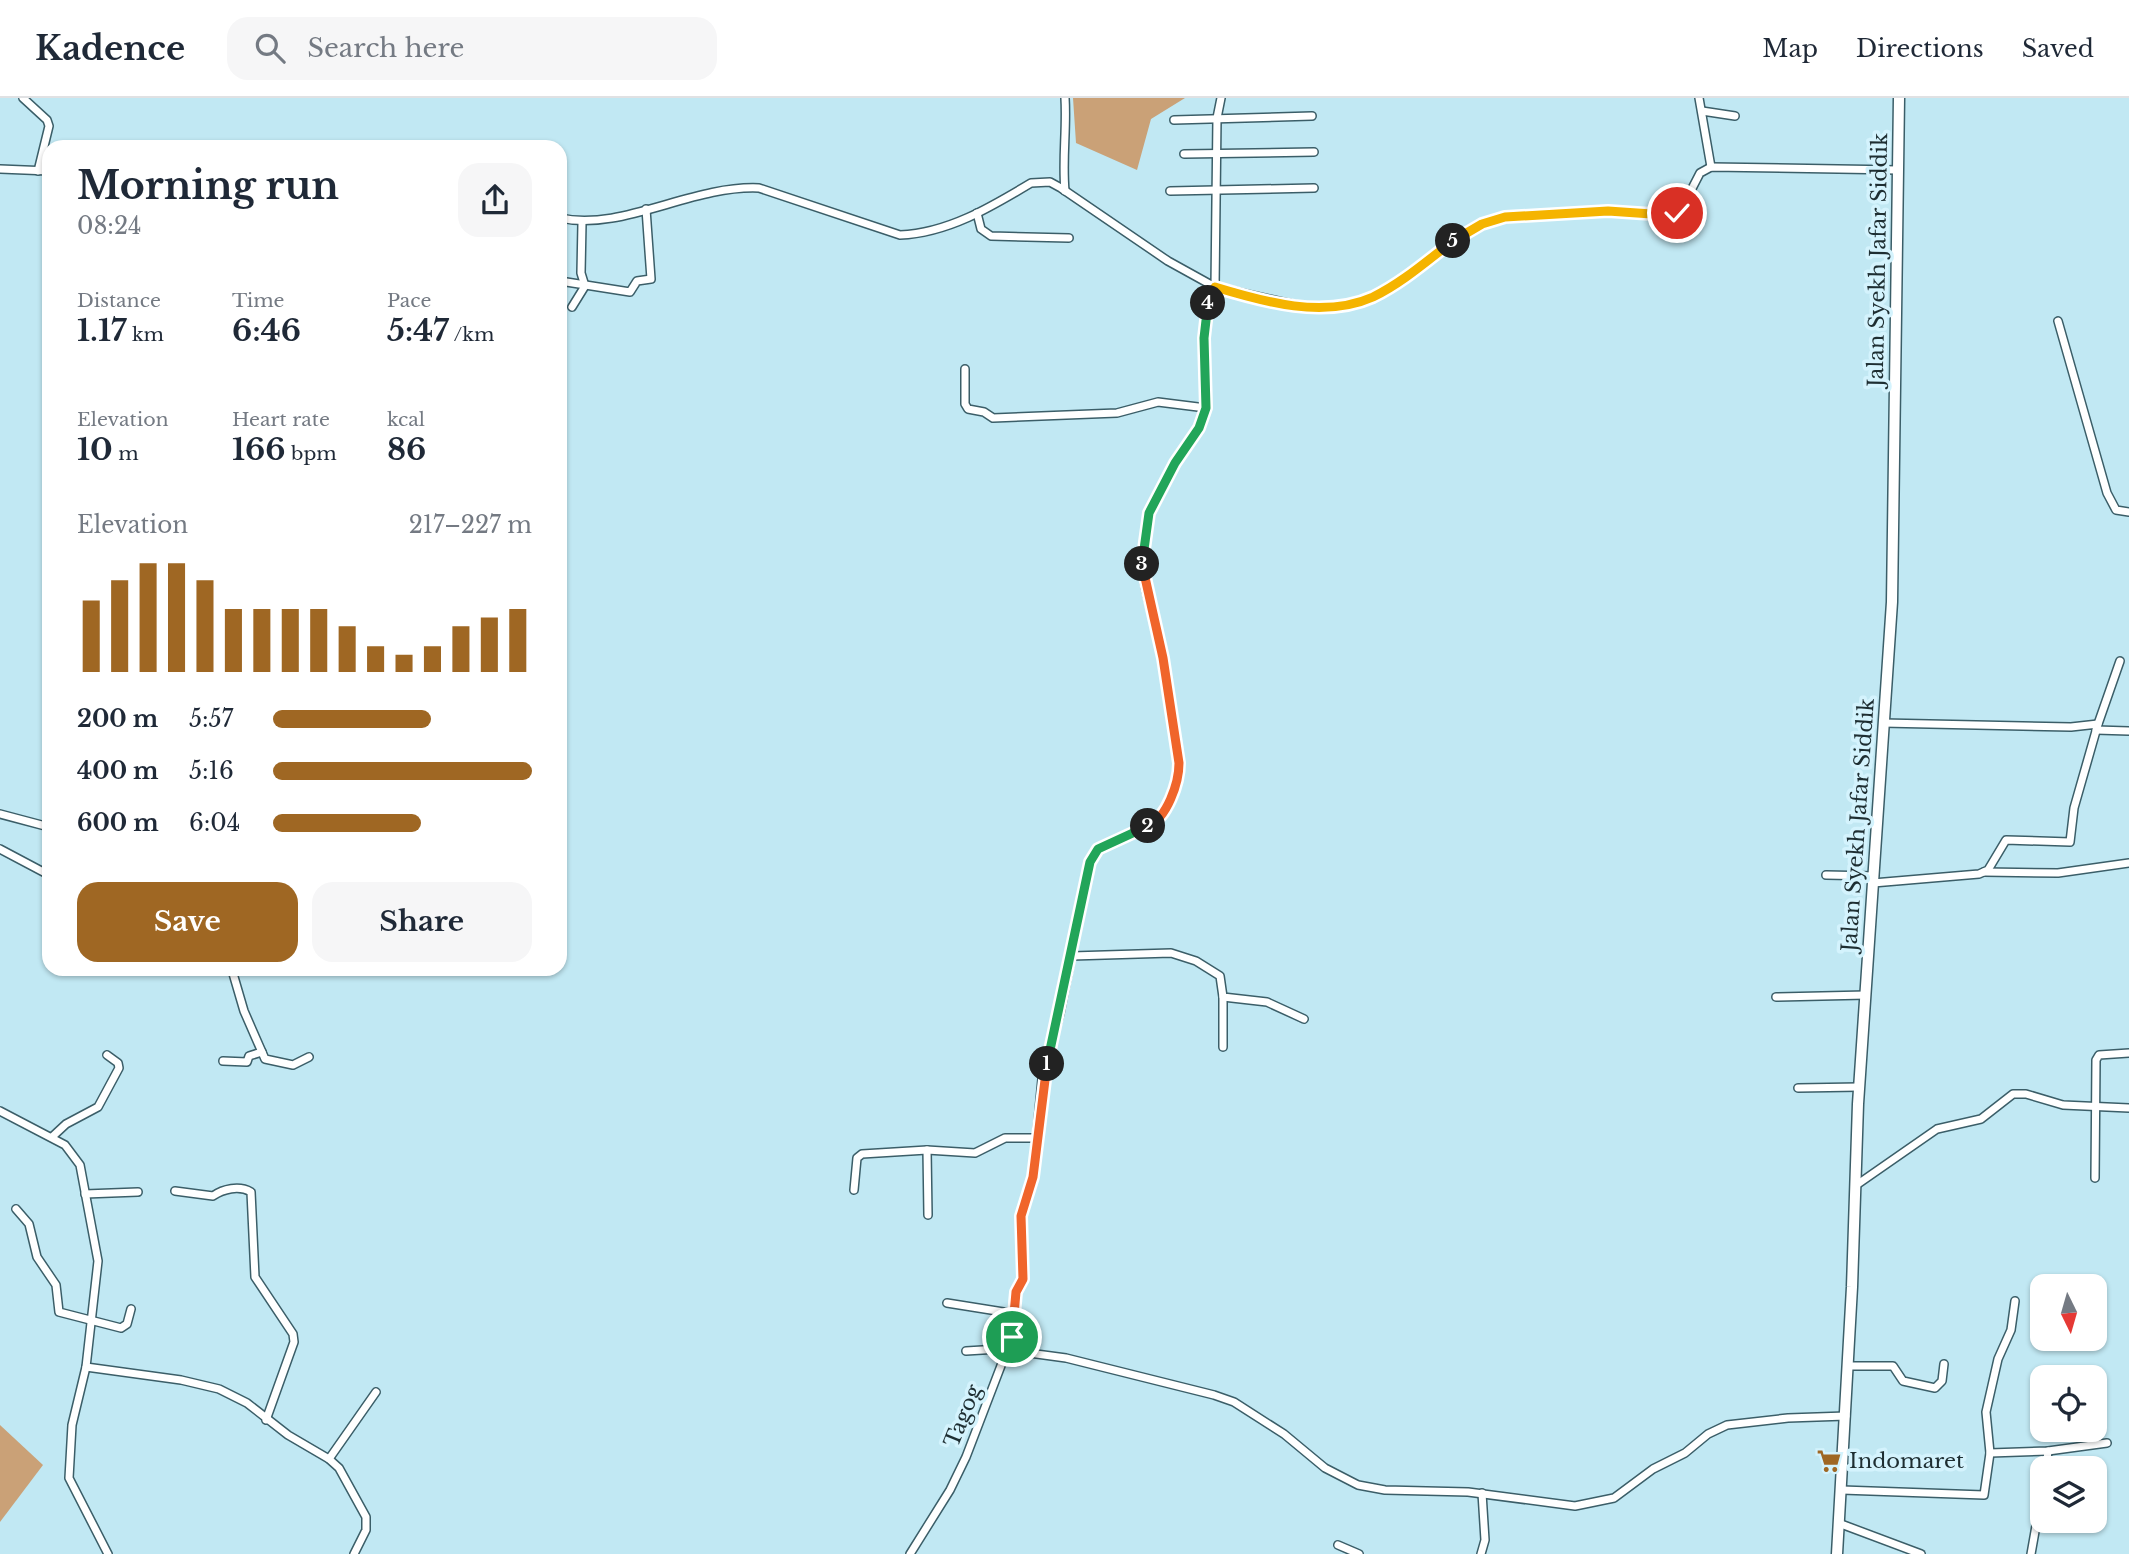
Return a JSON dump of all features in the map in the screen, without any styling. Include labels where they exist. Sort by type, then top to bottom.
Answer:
[{"type":"main road","name":"Jalan Syekh Jafar Siddik","points":[[1837,1554],[1841,1524],[1859,1087],[1892,602],[1899,98]]},
{"type":"street","points":[[23,98],[49,122],[45,140]]},
{"type":"street","points":[[1065,98],[1066,134],[1062,163],[1065,191]]},
{"type":"street","points":[[965,369],[965,404],[968,409],[984,412],[993,418],[1118,413],[1158,402],[1206,408],[1204,322],[1215,287],[1217,118],[1222,98]]},
{"type":"street","points":[[1699,98],[1711,166]]},
{"type":"street","points":[[1702,111],[1735,116]]},
{"type":"street","points":[[1174,120],[1312,116]]},
{"type":"street","points":[[1184,154],[1314,152]]},
{"type":"street","points":[[38,171],[42,153]]},
{"type":"street","points":[[567,220],[582,223],[646,209],[683,197],[743,187],[759,188],[900,234],[935,230],[977,213],[1031,183],[1050,182],[1168,261],[1215,287],[1305,307],[1330,307],[1357,302],[1387,289],[1457,239],[1494,219],[1608,211],[1671,215],[1682,208],[1700,173],[1711,166],[1898,170]]},
{"type":"street","points":[[0,169],[42,171]]},
{"type":"street","points":[[1170,191],[1314,188]]},
{"type":"street","points":[[567,282],[630,292],[637,281],[651,279],[646,209]]},
{"type":"street","points":[[977,213],[981,229],[991,236],[1069,238]]},
{"type":"street","points":[[572,307],[584,286],[581,273],[582,223]]},
{"type":"street","points":[[2058,321],[2107,493],[2116,510],[2129,512]]},
{"type":"street","name":"Tagog","points":[[910,1554],[957,1477],[1007,1350],[1016,1314],[1016,1292],[1023,1279],[1021,1216],[1033,1177],[1042,1079],[1093,855],[1098,849],[1156,823],[1164,813],[1179,773],[1163,658],[1145,586],[1142,560],[1149,513],[1175,463],[1199,428],[1206,408]]},
{"type":"street","points":[[1984,872],[2006,840],[2070,842],[2074,808],[2097,727],[2120,661]]},
{"type":"street","points":[[1883,723],[2097,727],[2129,731]]},
{"type":"street","points":[[0,814],[42,825]]},
{"type":"street","points":[[0,849],[42,871]]},
{"type":"street","points":[[1826,875],[1874,879],[1984,872],[2058,873],[2129,863]]},
{"type":"street","points":[[1072,956],[1182,955],[1220,976],[1223,996],[1223,1047]]},
{"type":"street","points":[[234,976],[244,1011],[267,1061],[287,1065],[309,1057]]},
{"type":"street","points":[[1776,997],[1866,995]]},
{"type":"street","points":[[1223,996],[1267,1002],[1304,1019]]},
{"type":"street","points":[[223,1061],[247,1062],[249,1056],[262,1052]]},
{"type":"street","points":[[2095,1178],[2097,1057],[2129,1052]]},
{"type":"street","points":[[52,1137],[69,1122],[98,1107],[119,1068],[118,1063],[107,1055]]},
{"type":"street","points":[[1798,1088],[1859,1087]]},
{"type":"street","points":[[1854,1187],[1937,1129],[1981,1119],[2013,1094],[2026,1094],[2063,1105],[2129,1108]]},
{"type":"street","points":[[0,1111],[52,1137],[69,1148],[78,1160],[99,1261],[86,1367],[72,1425],[69,1478],[108,1554]]},
{"type":"street","points":[[854,1190],[859,1156],[927,1150],[975,1153],[1005,1138],[1036,1138]]},
{"type":"street","points":[[927,1150],[928,1215]]},
{"type":"street","points":[[175,1191],[214,1196],[221,1190],[243,1189],[251,1192],[255,1277],[293,1334],[294,1342],[266,1420]]},
{"type":"street","points":[[85,1194],[138,1192]]},
{"type":"street","points":[[16,1209],[29,1224],[37,1257],[56,1285],[59,1312],[91,1323],[123,1328],[131,1309]]},
{"type":"street","points":[[1842,1490],[1984,1495],[1990,1453],[1986,1412],[1998,1359],[2011,1331],[2015,1301]]},
{"type":"street","points":[[947,1303],[1016,1314]]},
{"type":"street","points":[[966,1352],[1007,1350],[1066,1358],[1234,1402],[1284,1434],[1325,1468],[1358,1485],[1385,1490],[1482,1493],[1552,1505],[1599,1503],[1632,1486],[1653,1469],[1685,1453],[1708,1434],[1727,1424],[1846,1416]]},
{"type":"street","points":[[1848,1366],[1893,1366],[1903,1381],[1935,1388],[1942,1381],[1944,1364]]},
{"type":"street","points":[[86,1367],[181,1380],[219,1389],[247,1403],[266,1420],[328,1459],[339,1468],[366,1517],[366,1530],[354,1554]]},
{"type":"street","points":[[328,1459],[376,1392]]},
{"type":"street","points":[[1990,1453],[2048,1451],[2107,1443]]},
{"type":"street","points":[[2047,1456],[2048,1451]]},
{"type":"street","points":[[1481,1554],[1485,1540],[1482,1493]]},
{"type":"street","points":[[1841,1524],[1921,1554]]},
{"type":"street","points":[[2031,1554],[2035,1533]]},
{"type":"street","points":[[1338,1545],[1359,1554]]},
{"type":"shaded area","points":[[1073,98],[1185,98],[1151,119],[1137,170],[1076,143]]},
{"type":"shaded area","points":[[0,1425],[43,1465],[0,1522]]},
{"type":"place","name":"Indomaret","points":[[1829,1461]]},
{"type":"route","points":[[1012,1337],[1016,1292],[1023,1279],[1021,1216],[1033,1177],[1042,1079],[1060,1013],[1090,862],[1098,849],[1156,823],[1164,813],[1179,773],[1166,671],[1142,574],[1142,560],[1149,513],[1175,463],[1199,428],[1206,408],[1204,322],[1215,287],[1270,302],[1305,307],[1344,305],[1370,298],[1387,289],[1457,239],[1494,219],[1608,211],[1666,215],[1677,213]]}]
